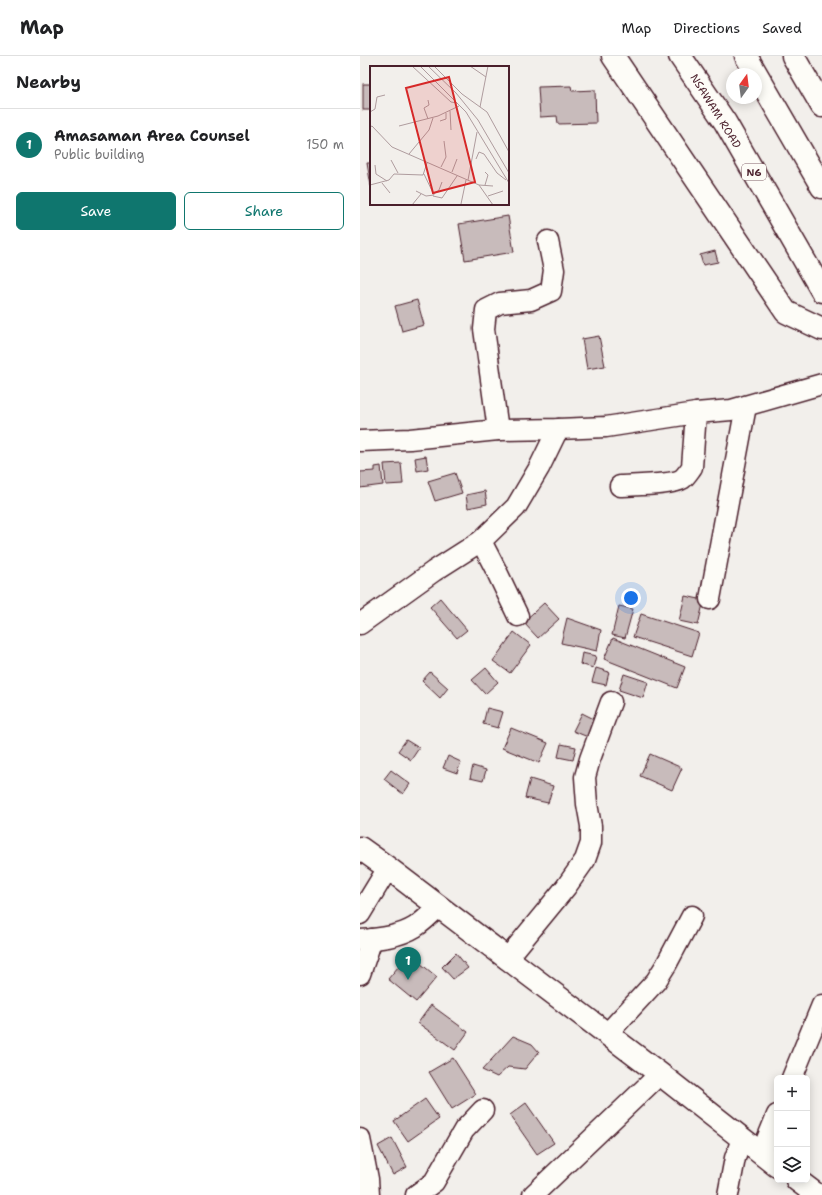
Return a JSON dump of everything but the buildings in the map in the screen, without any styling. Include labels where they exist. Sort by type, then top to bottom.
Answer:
[{"type":"main road","points":[[614,56],[786,312],[822,329]]},
{"type":"main road","name":"NSAWAM ROAD","points":[[680,56],[724,122],[822,291]]},
{"type":"main road","points":[[746,56],[822,187]]},
{"type":"main road","points":[[793,56],[822,106]]},
{"type":"main road","points":[[360,848],[660,1074],[769,1160]]},
{"type":"main road","points":[[801,1183],[817,1195]]},
{"type":"street","points":[[498,430],[484,329],[486,310],[500,303],[531,300],[551,291],[554,270],[548,241]]},
{"type":"street","points":[[360,441],[410,439],[498,430],[606,427],[696,413],[731,410],[822,384]]},
{"type":"street","points":[[710,600],[746,406]]},
{"type":"street","points":[[620,486],[673,482],[681,479],[689,472],[692,467],[696,413]]},
{"type":"street","points":[[360,624],[434,571],[481,541],[516,506],[539,468],[558,429]]},
{"type":"street","points":[[481,541],[518,616]]},
{"type":"street","points":[[507,959],[566,887],[585,860],[591,843],[591,826],[587,804],[585,777],[611,702]]},
{"type":"street","points":[[360,914],[388,868]]},
{"type":"street","points":[[360,974],[366,940],[383,938],[415,928],[438,907]]},
{"type":"street","points":[[607,1034],[656,981],[692,916]]},
{"type":"street","points":[[793,1075],[822,1005]]},
{"type":"street","points":[[532,1195],[660,1074]]},
{"type":"street","points":[[416,1195],[434,1182],[464,1130],[483,1110]]},
{"type":"street","points":[[769,1160],[774,1132]]},
{"type":"street","points":[[728,1195],[735,1158],[742,1139]]},
{"type":"street","points":[[360,1140],[364,1153],[369,1195]]},
{"type":"place","name":"Amasaman Area Counsel","points":[[408,980]]}]
